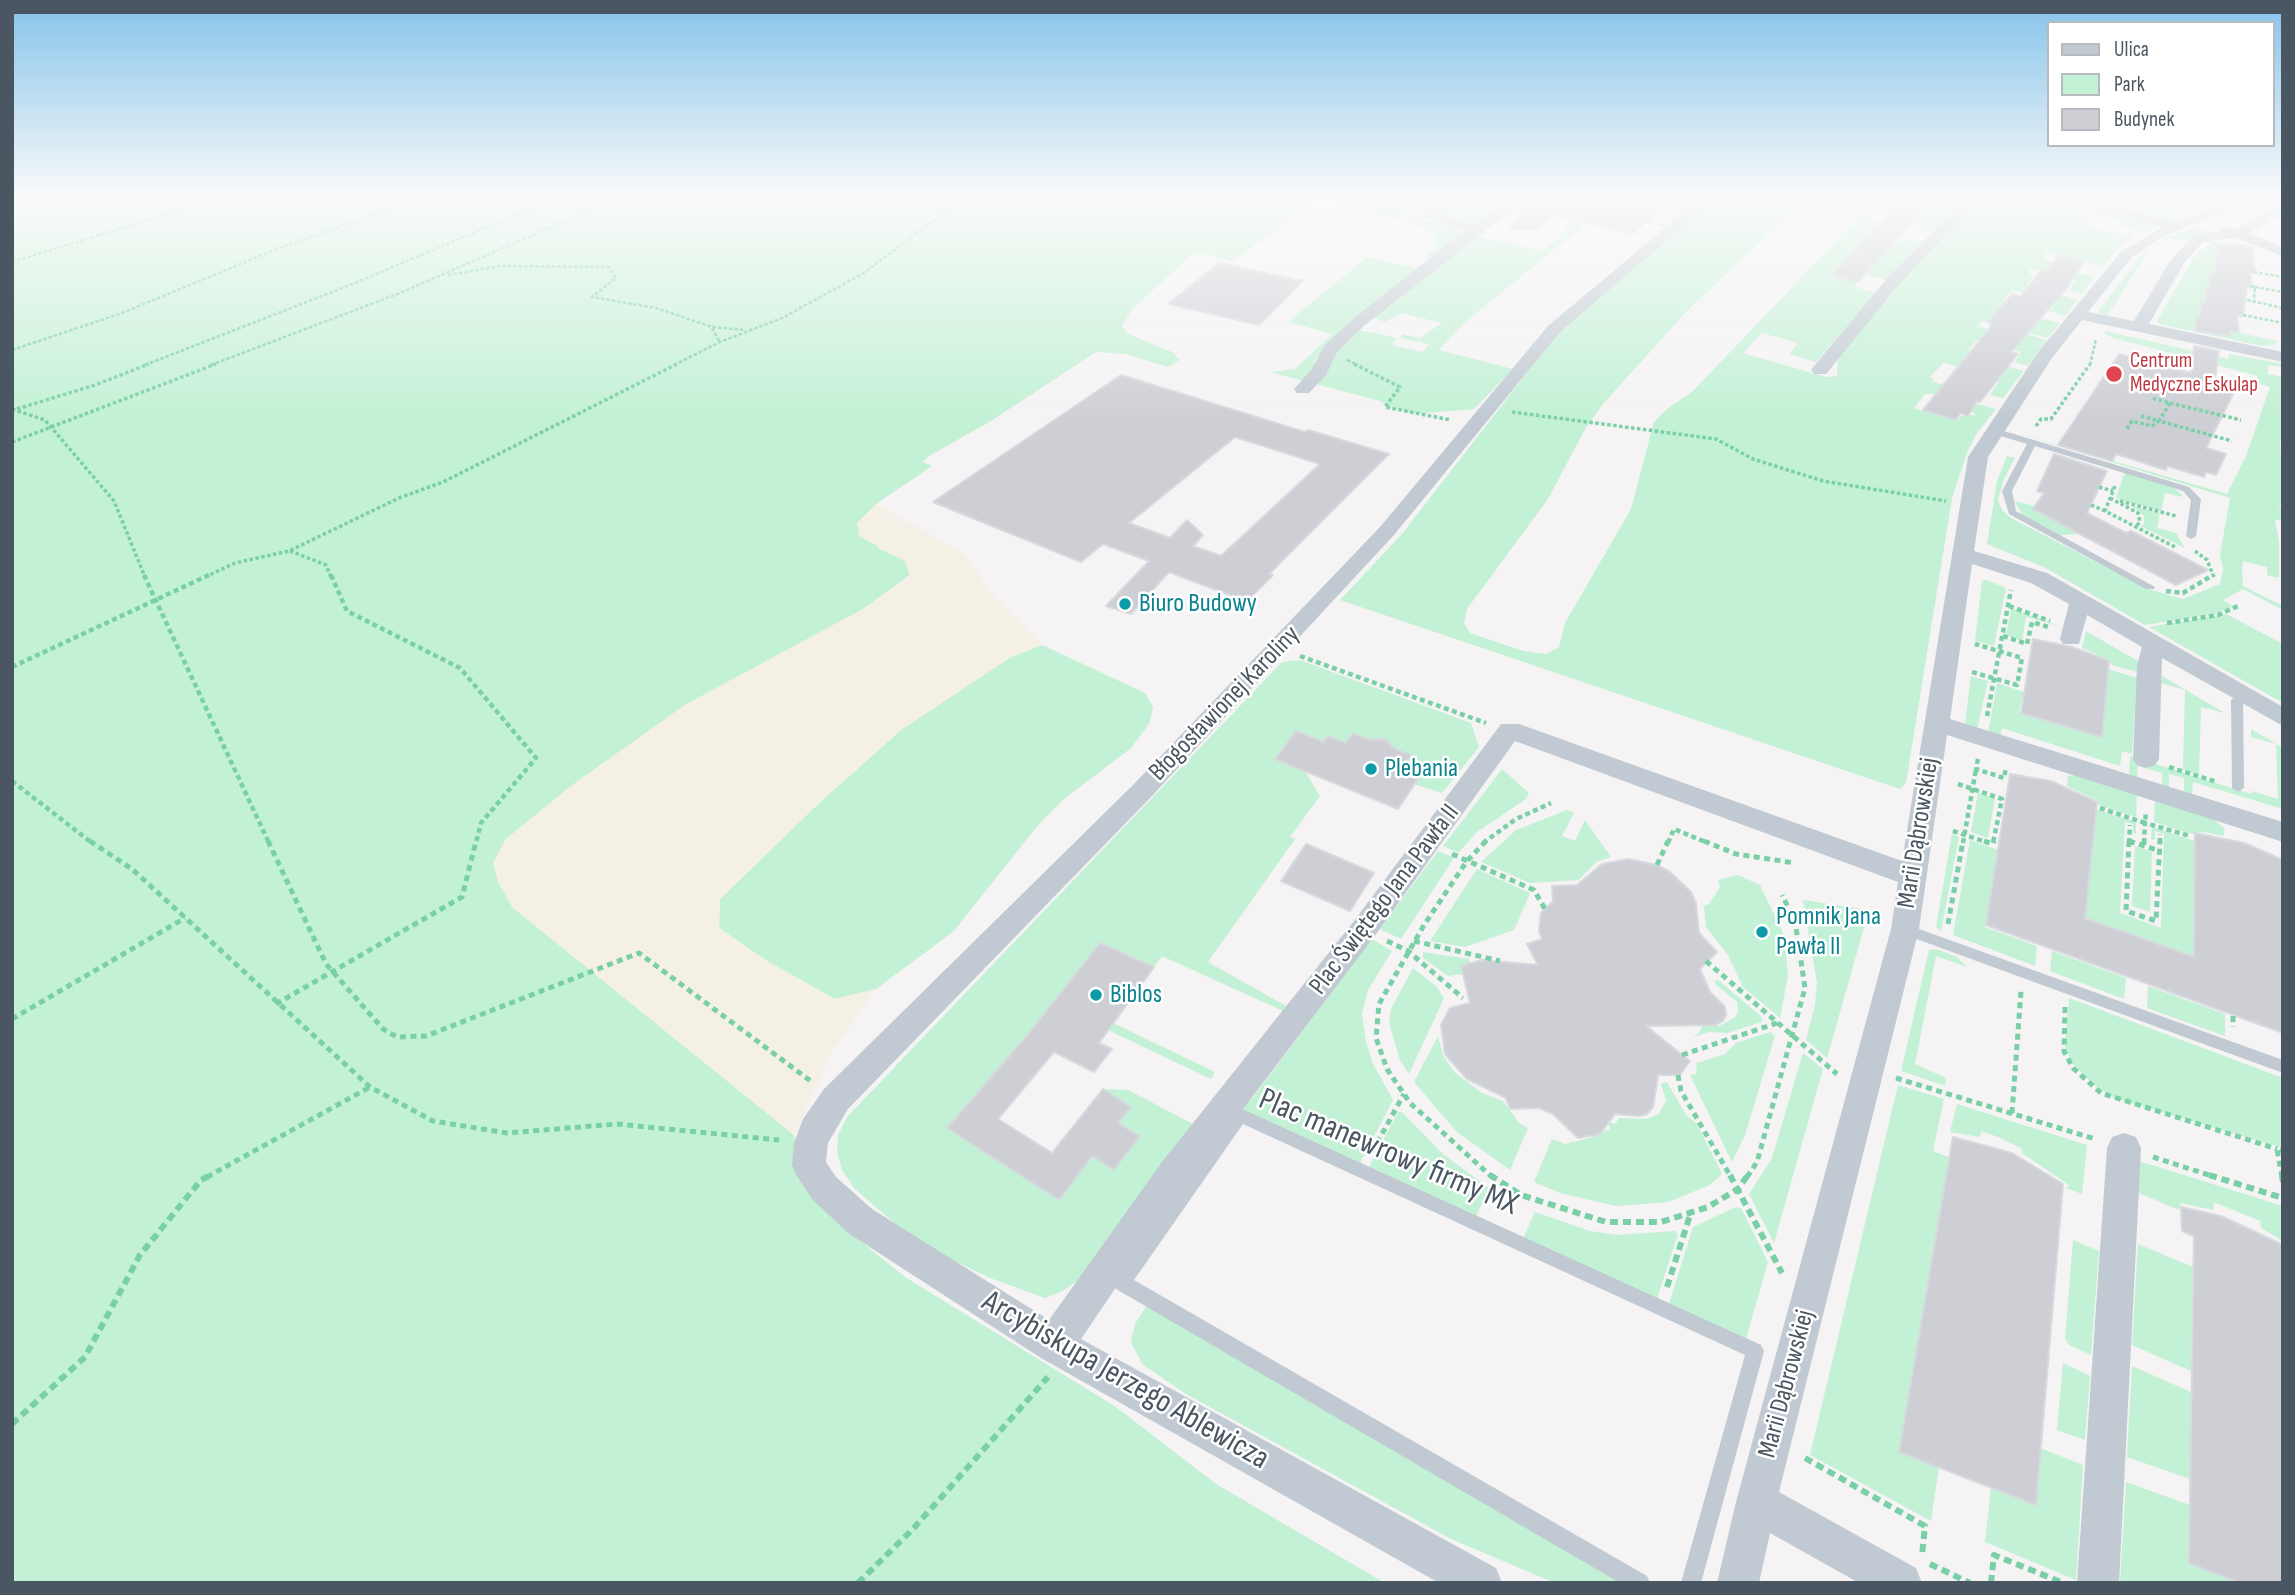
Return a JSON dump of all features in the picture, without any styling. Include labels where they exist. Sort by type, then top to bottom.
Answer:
[{"type":"street","points":[[1303,389],[1320,371],[1330,350],[1359,321],[1423,270]]},
{"type":"street","name":"Błogosławionej Karoliny","points":[[811,1143],[815,1129],[836,1099],[1142,791],[1387,531],[1554,329],[1627,270]]},
{"type":"street","points":[[1820,370],[1904,270]]},
{"type":"street","name":"Marii Dąbrowskiej","points":[[1738,1583],[1756,1502],[1905,929],[1978,457],[2045,355],[2115,270]]},
{"type":"street","points":[[2139,327],[2172,270]]},
{"type":"street","points":[[2079,315],[2283,357]]},
{"type":"street","points":[[1963,554],[2026,572],[2087,606],[2159,635],[2243,695],[2283,718]]},
{"type":"street","points":[[2072,634],[2077,609],[2087,606]]},
{"type":"street","points":[[2146,759],[2150,666],[2152,650],[2159,635]]},
{"type":"street","points":[[1936,723],[2283,832]]},
{"type":"street","points":[[1510,730],[1913,876]]},
{"type":"street","name":"Plac Świętego Jana Pawła II","points":[[1062,1349],[1174,1173],[1364,929],[1510,730]]},
{"type":"street","name":"Arcybiskupa Jerzego Ablewicza","points":[[811,1143],[809,1165],[824,1188],[860,1221],[1062,1349],[1481,1583]]},
{"type":"street","points":[[2098,1583],[2124,1148]]},
{"type":"street","points":[[1756,1502],[1902,1583]]},
{"type":"lane","points":[[1994,431],[2186,489],[2196,499],[2190,536]]},
{"type":"lane","points":[[2032,443],[2007,491],[2012,512],[2150,587]]},
{"type":"lane","points":[[2238,789],[2237,700],[2243,695]]},
{"type":"lane","points":[[1905,929],[2283,1068]]},
{"type":"lane","name":"Plac manewrowy firmy MX","points":[[1640,1583],[1122,1283],[1240,1115],[1755,1351],[1690,1583]]},
{"type":"path","points":[[12,349],[122,313],[225,270]]},
{"type":"path","points":[[14,409],[120,375],[384,270]]},
{"type":"path","points":[[12,442],[452,270]]},
{"type":"path","points":[[439,276],[474,270]]},
{"type":"path","points":[[611,270],[616,278],[592,297],[656,308],[712,327],[746,330]]},
{"type":"path","points":[[12,667],[235,563],[289,551],[399,498],[443,482],[720,342],[782,318],[867,270]]},
{"type":"path","points":[[2255,272],[2283,277]]},
{"type":"path","points":[[2254,302],[2253,286],[2283,292]]},
{"type":"path","points":[[2247,300],[2283,307]]},
{"type":"path","points":[[2247,324],[2245,316],[2283,323]]},
{"type":"path","points":[[712,327],[720,342]]},
{"type":"path","points":[[1330,350],[1400,387],[1385,407],[1416,415],[1482,416],[1716,439],[1753,458],[1823,481],[1970,506]]},
{"type":"path","points":[[2152,398],[2194,405],[2241,419]]},
{"type":"path","points":[[2127,429],[2132,421],[2152,426],[2159,421],[2170,403]]},
{"type":"path","points":[[14,409],[45,420],[114,502],[154,600],[326,964],[383,1029],[397,1037],[426,1036],[639,953],[836,1099]]},
{"type":"path","points":[[2141,416],[2232,441]]},
{"type":"path","points":[[2105,511],[2116,483]]},
{"type":"path","points":[[2099,486],[2113,491]]},
{"type":"path","points":[[2110,498],[2193,520]]},
{"type":"path","points":[[2120,501],[2138,513],[2140,522],[2135,527]]},
{"type":"path","points":[[2091,505],[2185,552],[2192,549]]},
{"type":"path","points":[[2150,587],[2183,593],[2214,577],[2211,567],[2192,549],[2190,536]]},
{"type":"path","points":[[276,1004],[462,897],[481,823],[536,758],[460,668],[347,611],[326,565],[289,551]]},
{"type":"path","points":[[1945,944],[2011,586]]},
{"type":"path","points":[[2159,635],[2240,605]]},
{"type":"path","points":[[2008,606],[2072,634]]},
{"type":"path","points":[[2003,636],[2027,644]]},
{"type":"path","points":[[1972,672],[2017,685],[2022,658],[1975,644]]},
{"type":"path","points":[[1278,648],[1510,730]]},
{"type":"path","points":[[1976,769],[2004,778],[2009,746]]},
{"type":"path","points":[[2146,759],[2238,789]]},
{"type":"path","points":[[12,781],[70,828],[132,869],[276,1004],[370,1087],[433,1121],[507,1133],[617,1124],[811,1143]]},
{"type":"path","points":[[1953,831],[1993,844],[2002,799],[1958,784]]},
{"type":"path","points":[[1551,803],[1516,819],[1480,845],[1467,861],[1414,941],[1379,1004],[1376,1038],[1387,1069],[1404,1094],[1459,1149],[1496,1180],[1521,1195],[1606,1222],[1661,1222],[1691,1212],[1738,1189],[1757,1162],[1805,988],[1796,921],[1783,895]]},
{"type":"path","points":[[2144,845],[2145,823],[2190,836]]},
{"type":"path","points":[[2130,825],[2126,911],[2156,921],[2160,834]]},
{"type":"path","points":[[1657,865],[1674,829],[1736,854],[1805,864]]},
{"type":"path","points":[[2129,841],[2160,850]]},
{"type":"path","points":[[1429,843],[1534,890],[1545,909]]},
{"type":"path","points":[[12,1019],[186,918]]},
{"type":"path","points":[[1364,929],[1408,951],[1463,998]]},
{"type":"path","points":[[1414,941],[1500,961]]},
{"type":"path","points":[[1706,961],[1840,1077]]},
{"type":"path","points":[[2012,1113],[2022,972]]},
{"type":"path","points":[[2065,1004],[2062,1044],[2073,1068],[2101,1093],[2126,1106],[2280,1150],[2283,1182]]},
{"type":"path","points":[[1682,1055],[1777,1022]]},
{"type":"path","points":[[1870,1070],[2283,1198]]},
{"type":"path","points":[[1678,1075],[1681,1091],[1738,1189],[1786,1280]]},
{"type":"path","points":[[12,1424],[85,1357],[140,1255],[201,1180],[370,1087]]},
{"type":"path","points":[[1361,1171],[1404,1094]]},
{"type":"path","points":[[1660,1308],[1691,1212]]},
{"type":"path","points":[[858,1583],[913,1528],[1062,1349]]},
{"type":"path","points":[[1805,1458],[1925,1526],[1921,1560],[1970,1583]]},
{"type":"path","points":[[1991,1583],[1994,1555],[2062,1583]]},
{"type":"green space","points":[[12,270],[1175,270],[1133,308],[1122,326],[1128,334],[1172,352],[1180,360],[1168,367],[1125,354],[1096,352],[991,421],[929,456],[923,462],[932,466],[876,504],[878,548],[906,561],[910,575],[863,609],[685,705],[571,786],[505,840],[512,907],[794,1135],[799,1176],[810,1193],[832,1218],[905,1277],[1116,1407],[1216,1484],[1385,1583],[12,1583]]},
{"type":"green space","points":[[1351,270],[1417,270],[1345,330],[1313,362],[1318,364],[1359,330],[1397,338],[1392,345],[1422,352],[1429,344],[1400,338],[1403,334],[1420,338],[1442,323],[1401,313],[1385,322],[1373,318],[1431,270],[1529,270],[1464,323],[1439,350],[1513,369],[1474,409],[1416,414],[1389,407],[1380,401],[1270,372],[1295,369],[1332,334],[1288,322]]},
{"type":"green space","points":[[1630,270],[1730,270],[1686,312],[1603,404],[1585,429],[1548,499],[1467,609],[1464,623],[1470,633],[1523,651],[1546,654],[1559,647],[1565,623],[1631,509],[1654,422],[1668,408],[1692,392],[1808,270],[1837,270],[1832,275],[1858,282],[1854,287],[1876,293],[1816,362],[1789,354],[1798,343],[1762,333],[1743,353],[1826,377],[1837,376],[1838,354],[1912,270],[2027,270],[2033,277],[2027,285],[2077,300],[2065,316],[2048,311],[2053,308],[2050,303],[2011,291],[2003,301],[2017,305],[2022,314],[2060,323],[2048,338],[2024,332],[2031,321],[1995,312],[1987,322],[1982,321],[1977,326],[2015,336],[2019,332],[2047,340],[2028,366],[2015,362],[2021,352],[1977,340],[1968,350],[1983,355],[1983,360],[2024,371],[2003,398],[1990,395],[1999,382],[1944,362],[1930,377],[1933,378],[1932,381],[1950,387],[1944,394],[1925,394],[1914,408],[1957,421],[1961,416],[1976,415],[1957,398],[1996,409],[1977,433],[1967,453],[1952,498],[1906,783],[1900,789],[1340,600],[1402,534],[1561,329]]},
{"type":"green space","points":[[1868,270],[1897,270],[1888,280],[1865,274]]},
{"type":"green space","points":[[2049,270],[2068,270],[2095,276],[2082,294],[2069,291],[2076,280]]},
{"type":"green space","points":[[2129,270],[2136,270],[2107,316],[2098,312]]},
{"type":"green space","points":[[2186,270],[2216,270],[2216,274],[2211,274],[2211,289],[2206,288],[2206,303],[2201,302],[2201,317],[2197,317],[2195,329],[2230,336],[2231,331],[2277,341],[2274,345],[2262,346],[2159,324],[2157,321]]},
{"type":"green space","points":[[2106,331],[2228,359],[2229,354],[2283,364],[2283,367],[2268,365],[2268,374],[2282,377],[2283,390],[2283,439],[2280,439],[2283,504],[2278,506],[2283,509],[2283,521],[2275,520],[2279,541],[2279,578],[2267,575],[2267,567],[2243,561],[2242,567],[2243,586],[2283,606],[2283,610],[2243,589],[2223,600],[2233,606],[2215,614],[2145,625],[2044,567],[1987,544],[1997,481],[2007,456],[2015,458],[2004,479],[1998,500],[2002,510],[2011,518],[2148,589],[2183,599],[2220,584],[2223,570],[2220,555],[2230,498],[2020,434],[2227,494],[2246,456],[2270,387],[2256,383],[2258,376],[2113,338],[2104,333]]},
{"type":"green space","points":[[2125,472],[2174,488],[2184,497],[2165,493],[2161,511],[2118,499],[2116,497]]},
{"type":"green space","points":[[2014,501],[2036,506],[2034,510],[2079,534],[2060,535],[2023,515]]},
{"type":"green space","points":[[2132,506],[2160,513],[2157,528],[2176,533],[2185,548],[2140,526],[2144,524],[2144,516]]},
{"type":"green space","points":[[1982,581],[2006,588],[1994,646],[1975,641]]},
{"type":"green space","points":[[2011,609],[2059,626],[2026,617],[2022,641],[2006,635]]},
{"type":"green space","points":[[2226,614],[2283,644],[2283,703],[2149,627]]},
{"type":"green space","points":[[2086,631],[2138,661],[2137,672],[2112,665],[2109,660],[2082,648]]},
{"type":"green space","points":[[1042,645],[1145,693],[1153,707],[1149,724],[1131,748],[1064,799],[1038,825],[954,931],[876,989],[835,999],[767,961],[719,928],[720,899],[819,803],[901,730],[1011,657]]},
{"type":"green space","points":[[1300,660],[1471,723],[1479,747],[1442,793],[1414,784],[1425,768],[1407,761],[1385,739],[1371,740],[1353,734],[1346,743],[1328,736],[1324,742],[1296,731],[1275,759],[1305,771],[1320,796],[1290,837],[1295,839],[1208,962],[1286,1006],[1283,1011],[1162,956],[1154,967],[1100,943],[1026,1037],[948,1129],[1059,1200],[1092,1156],[1114,1170],[1140,1136],[1118,1123],[1130,1106],[1103,1089],[1128,1090],[1193,1124],[1083,1277],[1061,1292],[1045,1298],[990,1278],[938,1253],[899,1227],[855,1189],[842,1170],[837,1152],[838,1135],[847,1117],[1282,662]]},
{"type":"green space","points":[[2108,669],[2137,678],[2132,754],[2122,751],[2120,766],[2002,728],[2000,737],[1988,733],[1997,683],[2024,692],[2019,712],[2102,737]]},
{"type":"green space","points":[[1971,676],[1988,681],[1977,730],[1965,723]]},
{"type":"green space","points":[[2162,676],[2225,713],[2201,707],[2199,775],[2183,770],[2185,690],[2161,683]]},
{"type":"green space","points":[[2251,729],[2283,748],[2283,809],[2193,782],[2192,796],[2184,793],[2184,778],[2169,774],[2169,788],[2162,786],[2162,773],[2138,766],[2137,779],[2129,774],[2130,756],[2251,794],[2252,791],[2278,799],[2276,744],[2251,737]]},
{"type":"green space","points":[[1502,769],[1529,793],[1526,799],[1477,832],[1458,853],[1443,846]]},
{"type":"green space","points":[[2076,775],[2137,794],[2136,817],[2098,805],[2098,801],[2067,786],[2068,776]]},
{"type":"green space","points":[[1978,793],[1995,798],[1988,838],[1971,832]]},
{"type":"green space","points":[[2155,799],[2211,817],[2224,828],[2224,836],[2204,832],[2192,834],[2154,822]]},
{"type":"green space","points":[[2095,809],[2136,822],[2136,834],[2133,833],[2133,824],[2125,822],[2120,913],[2161,928],[2164,834],[2155,831],[2155,840],[2151,839],[2152,827],[2195,841],[2194,957],[2085,918]]},
{"type":"green space","points":[[1567,810],[1574,813],[1562,836],[1575,841],[1585,820],[1611,857],[1596,862],[1579,880],[1530,883],[1481,862],[1516,830]]},
{"type":"green space","points":[[1952,834],[1959,837],[1941,931],[1936,927]]},
{"type":"green space","points":[[1970,840],[1998,850],[1985,927],[2037,946],[2035,966],[1953,935]]},
{"type":"green space","points":[[2135,846],[2152,852],[2150,912],[2132,906]]},
{"type":"green space","points":[[1438,851],[1454,858],[1401,939],[1380,929]]},
{"type":"green space","points":[[1477,869],[1530,893],[1514,930],[1465,947],[1430,941]]},
{"type":"green space","points":[[1738,875],[1760,885],[1784,935],[1788,975],[1780,1018],[1743,987],[1728,955],[1706,927],[1704,906],[1709,904],[1720,887],[1718,880]]},
{"type":"green space","points":[[1803,900],[1869,910],[1827,1058],[1806,1040],[1815,1005],[1817,983]]},
{"type":"green space","points":[[1372,939],[1392,951],[1368,990],[1362,1014],[1366,1042],[1373,1064],[1393,1100],[1357,1169],[1240,1115],[1247,1098],[1251,1100]]},
{"type":"green space","points":[[1936,949],[1957,957],[1967,967],[1936,956],[1915,1064],[1946,1078],[1945,1086],[1901,1071],[1929,950]]},
{"type":"green space","points":[[2052,951],[2126,978],[2124,999],[2050,971]]},
{"type":"green space","points":[[1423,952],[1469,959],[1470,965],[1464,974],[1448,976],[1423,958]]},
{"type":"green space","points":[[1413,968],[1436,986],[1444,998],[1409,1074],[1400,1060],[1389,1023],[1391,1009]]},
{"type":"green space","points":[[1715,980],[1761,1016],[1762,1022],[1727,1033],[1710,1032],[1693,1037],[1703,1025],[1719,1026],[1734,1018],[1738,1012],[1737,1002],[1716,985]]},
{"type":"green space","points":[[2148,986],[2225,1014],[2225,1036],[2147,1008]]},
{"type":"green space","points":[[2069,998],[2283,1078],[2283,1148],[2114,1098],[2094,1085],[2073,1064],[2065,1047]]},
{"type":"green space","points":[[1113,1023],[1215,1072],[1211,1079],[1108,1030]]},
{"type":"green space","points":[[1770,1032],[1775,1036],[1745,1135],[1732,1162],[1690,1075],[1696,1074],[1697,1063],[1725,1054],[1736,1043]]},
{"type":"green space","points":[[1438,1036],[1443,1055],[1454,1072],[1482,1093],[1503,1101],[1520,1124],[1528,1128],[1510,1170],[1457,1132],[1414,1082]]},
{"type":"green space","points":[[1803,1053],[1823,1069],[1774,1243],[1749,1194],[1772,1158]]},
{"type":"green space","points":[[1667,1082],[1686,1115],[1697,1124],[1722,1174],[1710,1185],[1668,1202],[1616,1206],[1560,1193],[1534,1182],[1552,1139],[1565,1144],[1594,1137],[1593,1134],[1610,1129],[1608,1121],[1615,1124],[1619,1118],[1647,1119],[1659,1114],[1666,1100],[1661,1084]]},
{"type":"green space","points":[[1898,1085],[1944,1099],[1933,1151],[1950,1158],[1899,1452],[1939,1467],[1931,1521],[1810,1455]]},
{"type":"green space","points":[[1957,1104],[2087,1145],[2082,1194],[2066,1188],[2069,1185],[2022,1153],[2022,1149],[2001,1138],[1981,1131],[1980,1137],[1950,1132]]},
{"type":"green space","points":[[1398,1112],[1402,1112],[1443,1154],[1489,1188],[1474,1221],[1366,1173]]},
{"type":"green space","points":[[2139,1161],[2283,1206],[2283,1241],[2261,1228],[2260,1221],[2214,1202],[2213,1210],[2181,1203],[2179,1210],[2139,1193]]},
{"type":"green space","points":[[1736,1207],[1741,1208],[1768,1262],[1744,1346],[1667,1310],[1693,1227]]},
{"type":"green space","points":[[1535,1212],[1590,1231],[1618,1235],[1675,1231],[1678,1234],[1655,1305],[1521,1243]]},
{"type":"green space","points":[[2073,1240],[2099,1251],[2091,1355],[2069,1345],[2065,1339]]},
{"type":"green space","points":[[2138,1244],[2193,1267],[2191,1371],[2132,1345]]},
{"type":"green space","points":[[1147,1305],[1640,1583],[1555,1583],[1451,1539],[1186,1394],[1142,1364],[1131,1342],[1135,1324]]},
{"type":"green space","points":[[2063,1363],[2090,1376],[2085,1440],[2057,1430]]},
{"type":"green space","points":[[2132,1366],[2191,1392],[2190,1479],[2127,1457]]},
{"type":"green space","points":[[2040,1448],[2083,1465],[2076,1580],[1985,1542],[1991,1488],[2035,1505]]},
{"type":"green space","points":[[2126,1482],[2190,1505],[2189,1563],[2240,1583],[2120,1583]]},
{"type":"sand","points":[[876,504],[965,554],[993,596],[1042,645],[1011,657],[901,730],[819,803],[720,899],[719,928],[767,961],[834,999],[876,989],[833,1049],[794,1135],[512,907],[498,882],[493,863],[505,840],[571,786],[685,705],[863,609],[910,576],[905,561],[859,536],[857,523]]},
{"type":"building","points":[[1210,270],[1254,270],[1303,281],[1259,325],[1168,304]]},
{"type":"building","points":[[1836,270],[1868,270],[1858,282],[1831,276]]},
{"type":"building","points":[[2078,270],[2011,352],[2018,354],[1980,402],[1977,401],[1968,416],[1960,413],[1956,420],[1923,410],[1989,329],[1992,323],[1988,322],[2012,294],[2021,296],[2041,271]]},
{"type":"building","points":[[2215,270],[2255,270],[2255,273],[2251,273],[2251,288],[2247,287],[2243,317],[2237,316],[2239,332],[2231,331],[2231,336],[2195,331],[2201,302],[2205,303],[2206,288],[2209,288],[2211,273],[2214,274]]},
{"type":"building","points":[[2194,346],[2219,351],[2215,379],[2224,382],[2221,387],[2235,390],[2206,448],[2226,454],[2216,475],[2206,472],[2204,477],[2167,466],[2166,470],[2116,454],[2112,461],[2058,445],[2119,354],[2191,373]]},
{"type":"building","points":[[1121,375],[1305,432],[1308,430],[1389,454],[1269,574],[1273,575],[1251,597],[1240,599],[1169,572],[1131,614],[1106,606],[1149,561],[1103,544],[1081,562],[933,502]],"holes":[[[1235,437],[1320,464],[1221,556],[1193,546],[1203,535],[1187,520],[1170,538],[1129,523]]]},
{"type":"building","points":[[2054,454],[2107,471],[2087,513],[2126,533],[2131,531],[2208,570],[2176,585],[2033,509],[2044,493],[2037,491]]},
{"type":"building","points":[[2033,639],[2072,647],[2109,661],[2102,737],[2021,713]]},
{"type":"building","name":"Plebania","points":[[1296,731],[1324,742],[1328,736],[1346,743],[1353,733],[1369,740],[1385,739],[1395,749],[1411,755],[1407,761],[1425,768],[1398,809],[1275,759]]},
{"type":"building","points":[[2010,774],[2051,781],[2097,802],[2085,918],[2194,957],[2195,833],[2244,843],[2283,860],[2283,1033],[1986,925]]},
{"type":"building","points":[[1306,844],[1374,873],[1350,911],[1281,881]]},
{"type":"building","points":[[1628,859],[1657,865],[1670,872],[1691,892],[1696,903],[1699,933],[1717,952],[1700,969],[1710,992],[1725,1007],[1726,1015],[1723,1021],[1716,1025],[1646,1026],[1690,1061],[1680,1075],[1658,1075],[1653,1107],[1647,1114],[1615,1114],[1600,1134],[1578,1138],[1553,1114],[1539,1108],[1510,1109],[1506,1098],[1467,1079],[1445,1054],[1441,1025],[1450,1008],[1470,1003],[1461,966],[1482,960],[1538,965],[1527,944],[1542,939],[1539,931],[1541,913],[1553,901],[1552,886],[1577,885],[1602,864]]},
{"type":"building","points":[[1100,943],[1154,967],[1099,1043],[1112,1049],[1094,1072],[1054,1052],[998,1119],[1052,1153],[1103,1089],[1131,1107],[1118,1123],[1140,1136],[1114,1170],[1092,1156],[1059,1200],[947,1128],[1026,1037]]},
{"type":"building","points":[[1953,1137],[2012,1153],[2063,1184],[2036,1505],[1899,1452]]},
{"type":"building","points":[[2181,1207],[2221,1216],[2283,1245],[2283,1583],[2240,1583],[2189,1563],[2194,1236],[2182,1231]]},
{"type":"place","name":"Centrum Medyczne Eskulap","points":[[2114,374]]},
{"type":"place","name":"Biuro Budowy","points":[[1125,604]]},
{"type":"place","name":"Plebania","points":[[1371,769]]},
{"type":"place","name":"Pomnik Jana Pawła II","points":[[1762,932]]},
{"type":"place","name":"Biblos","points":[[1096,995]]}]
